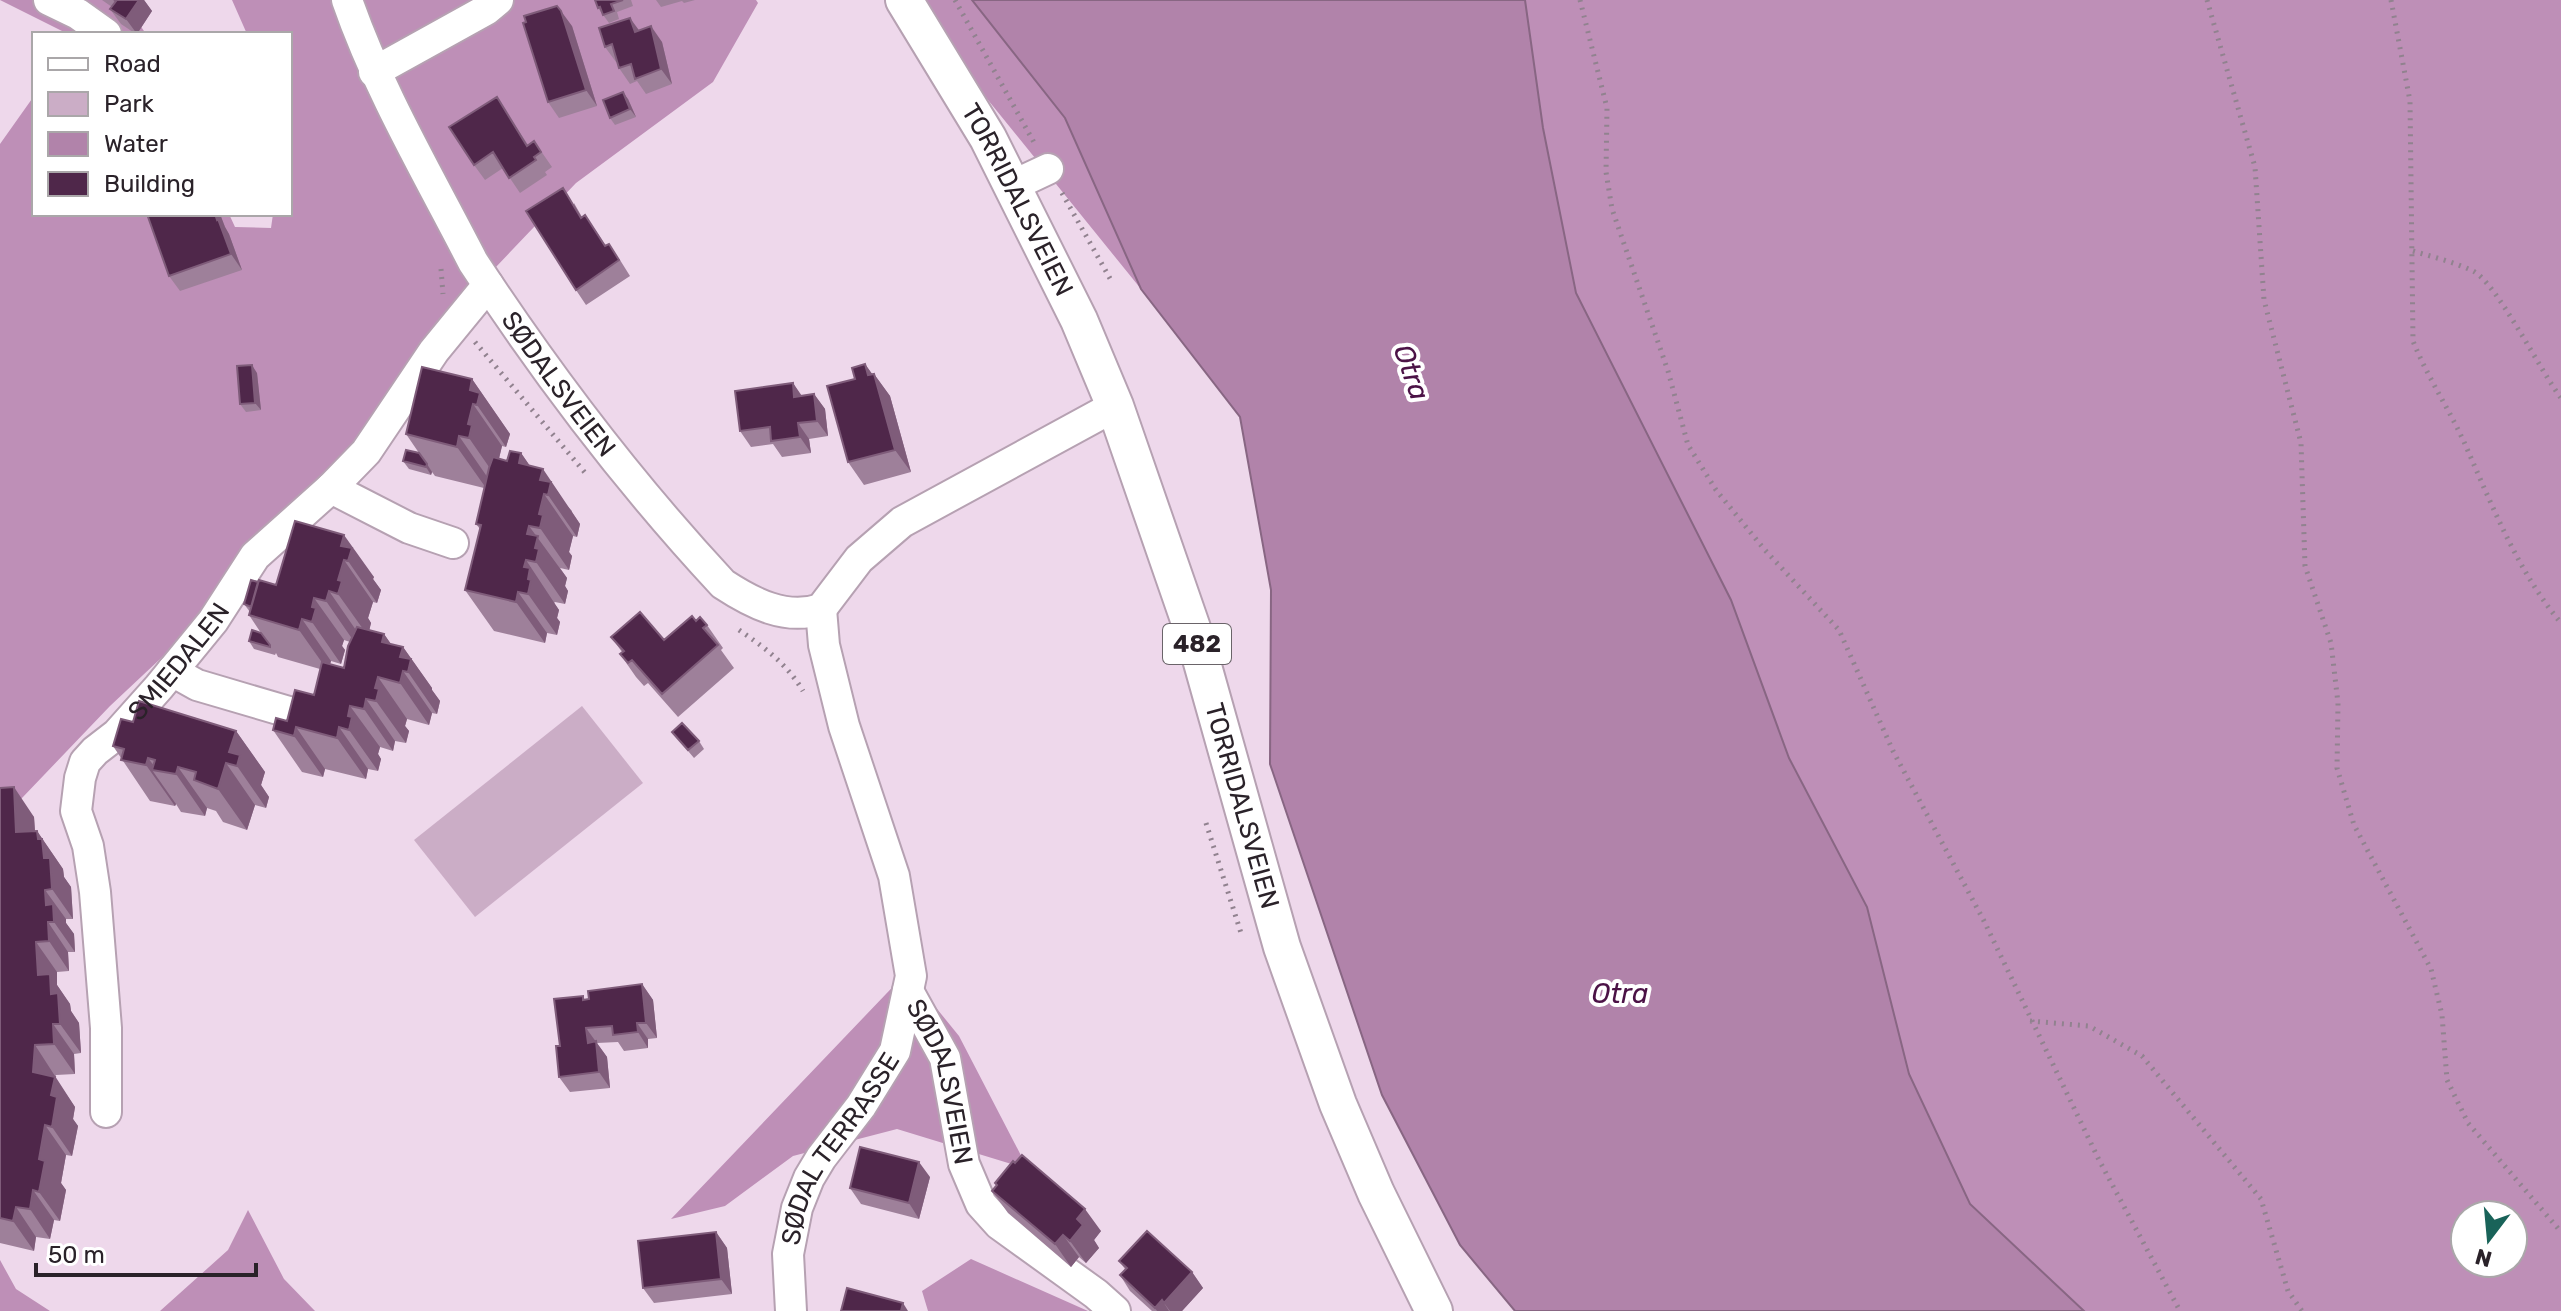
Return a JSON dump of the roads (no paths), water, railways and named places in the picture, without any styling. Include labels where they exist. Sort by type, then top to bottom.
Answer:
[{"type":"main road","name":"TORRIDALSVEIEN","points":[[904,0],[988,138],[1079,320],[1115,406],[1194,634],[1282,947],[1338,1104],[1376,1193],[1434,1311]]},
{"type":"street","points":[[49,0],[78,14],[103,32]]},
{"type":"street","name":"SØDALSVEIEN","points":[[347,0],[374,72],[473,262],[546,369],[622,471],[723,584],[744,598],[772,609],[795,614],[821,609],[824,645],[844,726],[901,905],[911,976],[908,991],[945,1058],[964,1164],[981,1204],[999,1224],[1115,1311]]},
{"type":"street","points":[[374,72],[486,10],[498,0]]},
{"type":"street","points":[[1012,186],[1048,169]]},
{"type":"street","name":"SMIEDALEN","points":[[106,1112],[106,1028],[95,892],[88,846],[76,811],[85,762],[117,734],[172,671],[213,621],[255,556],[366,452],[434,351],[488,285]]},
{"type":"street","points":[[821,609],[859,559],[902,522],[1115,406]]},
{"type":"street","points":[[331,488],[409,528],[453,543]]},
{"type":"street","points":[[172,671],[197,685],[309,718]]},
{"type":"street","name":"SØDAL TERRASSE","points":[[791,1311],[788,1254],[797,1208],[821,1158],[861,1106],[895,1051],[908,991]]},
{"type":"water","name":"Otra","points":[[972,0],[1525,0],[1543,128],[1576,293],[1731,600],[1789,758],[1867,907],[1909,1074],[1970,1204],[2084,1311],[1515,1311],[1460,1245],[1382,1095],[1270,764],[1271,590],[1240,417],[1141,289],[1065,118]]}]
